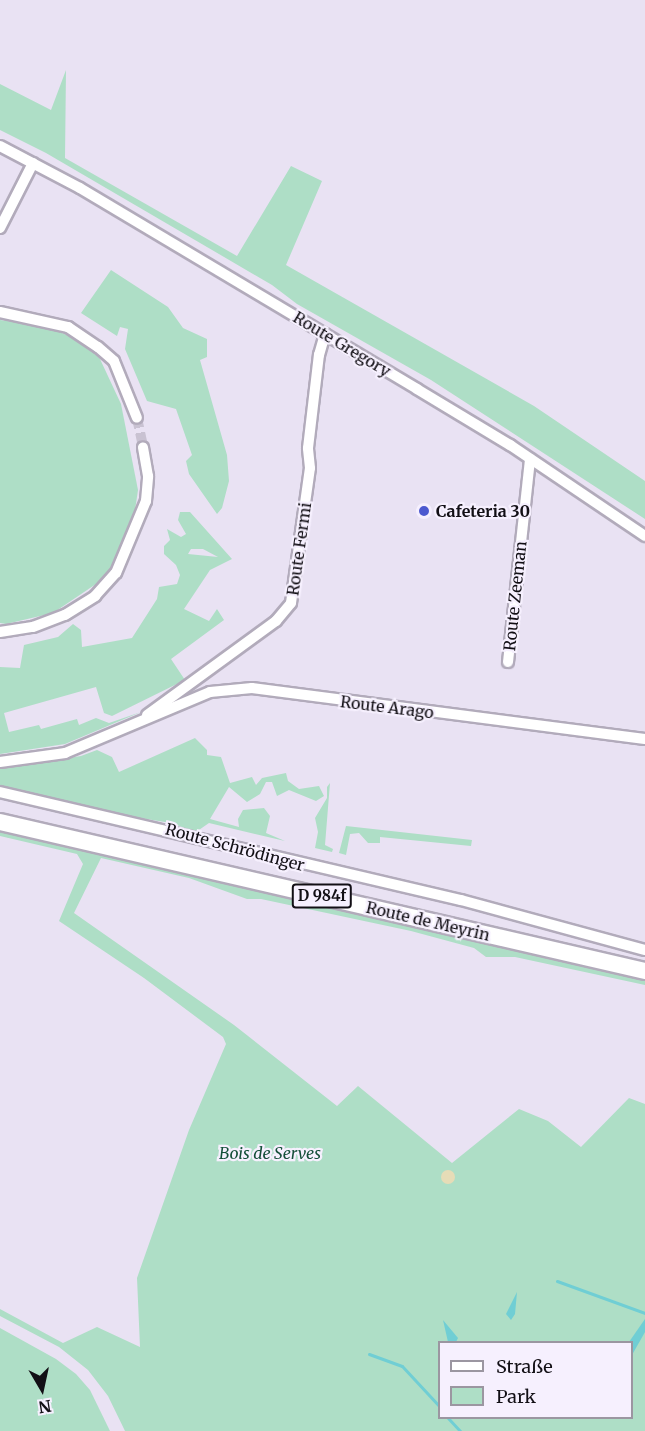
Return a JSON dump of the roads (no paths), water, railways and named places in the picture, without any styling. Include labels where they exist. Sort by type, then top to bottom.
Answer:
[{"type":"main road","name":"Route de Meyrin","points":[[0,822],[645,971]]},
{"type":"street","name":"Route Gregory","points":[[0,146],[33,163],[325,334],[530,459],[645,536]]},
{"type":"street","points":[[0,228],[33,163]]},
{"type":"street","points":[[0,312],[50,321],[68,327],[98,347],[114,361],[137,418]]},
{"type":"street","name":"Route Fermi","points":[[135,725],[276,621],[291,603],[310,468],[308,448],[319,355],[325,334]]},
{"type":"street","points":[[0,632],[33,627],[65,615],[95,596],[116,573],[146,501],[148,476],[143,447]]},
{"type":"street","name":"Route Zeeman","points":[[508,662],[530,459]]},
{"type":"street","name":"Route Arago","points":[[135,725],[210,692],[252,688],[645,739]]},
{"type":"street","points":[[0,762],[65,753],[135,725]]},
{"type":"street","name":"Route Schrödinger","points":[[0,792],[461,900],[645,950]]},
{"type":"water","points":[[517,1292],[515,1314],[511,1320],[506,1314]]},
{"type":"water","points":[[645,1319],[645,1332],[633,1353],[633,1341],[630,1341]]},
{"type":"water","points":[[443,1320],[458,1338],[456,1341],[448,1341]]},
{"type":"waterway","points":[[557,1281],[645,1313]]},
{"type":"waterway","points":[[369,1354],[402,1366],[438,1405]]},
{"type":"waterway","points":[[449,1419],[460,1431]]},
{"type":"tunnel","points":[[137,418],[143,447]]},
{"type":"place","name":"Cafeteria 30","points":[[424,511]]},
{"type":"park label","name":"Bois de Serves","points":[[270,1153]]}]
